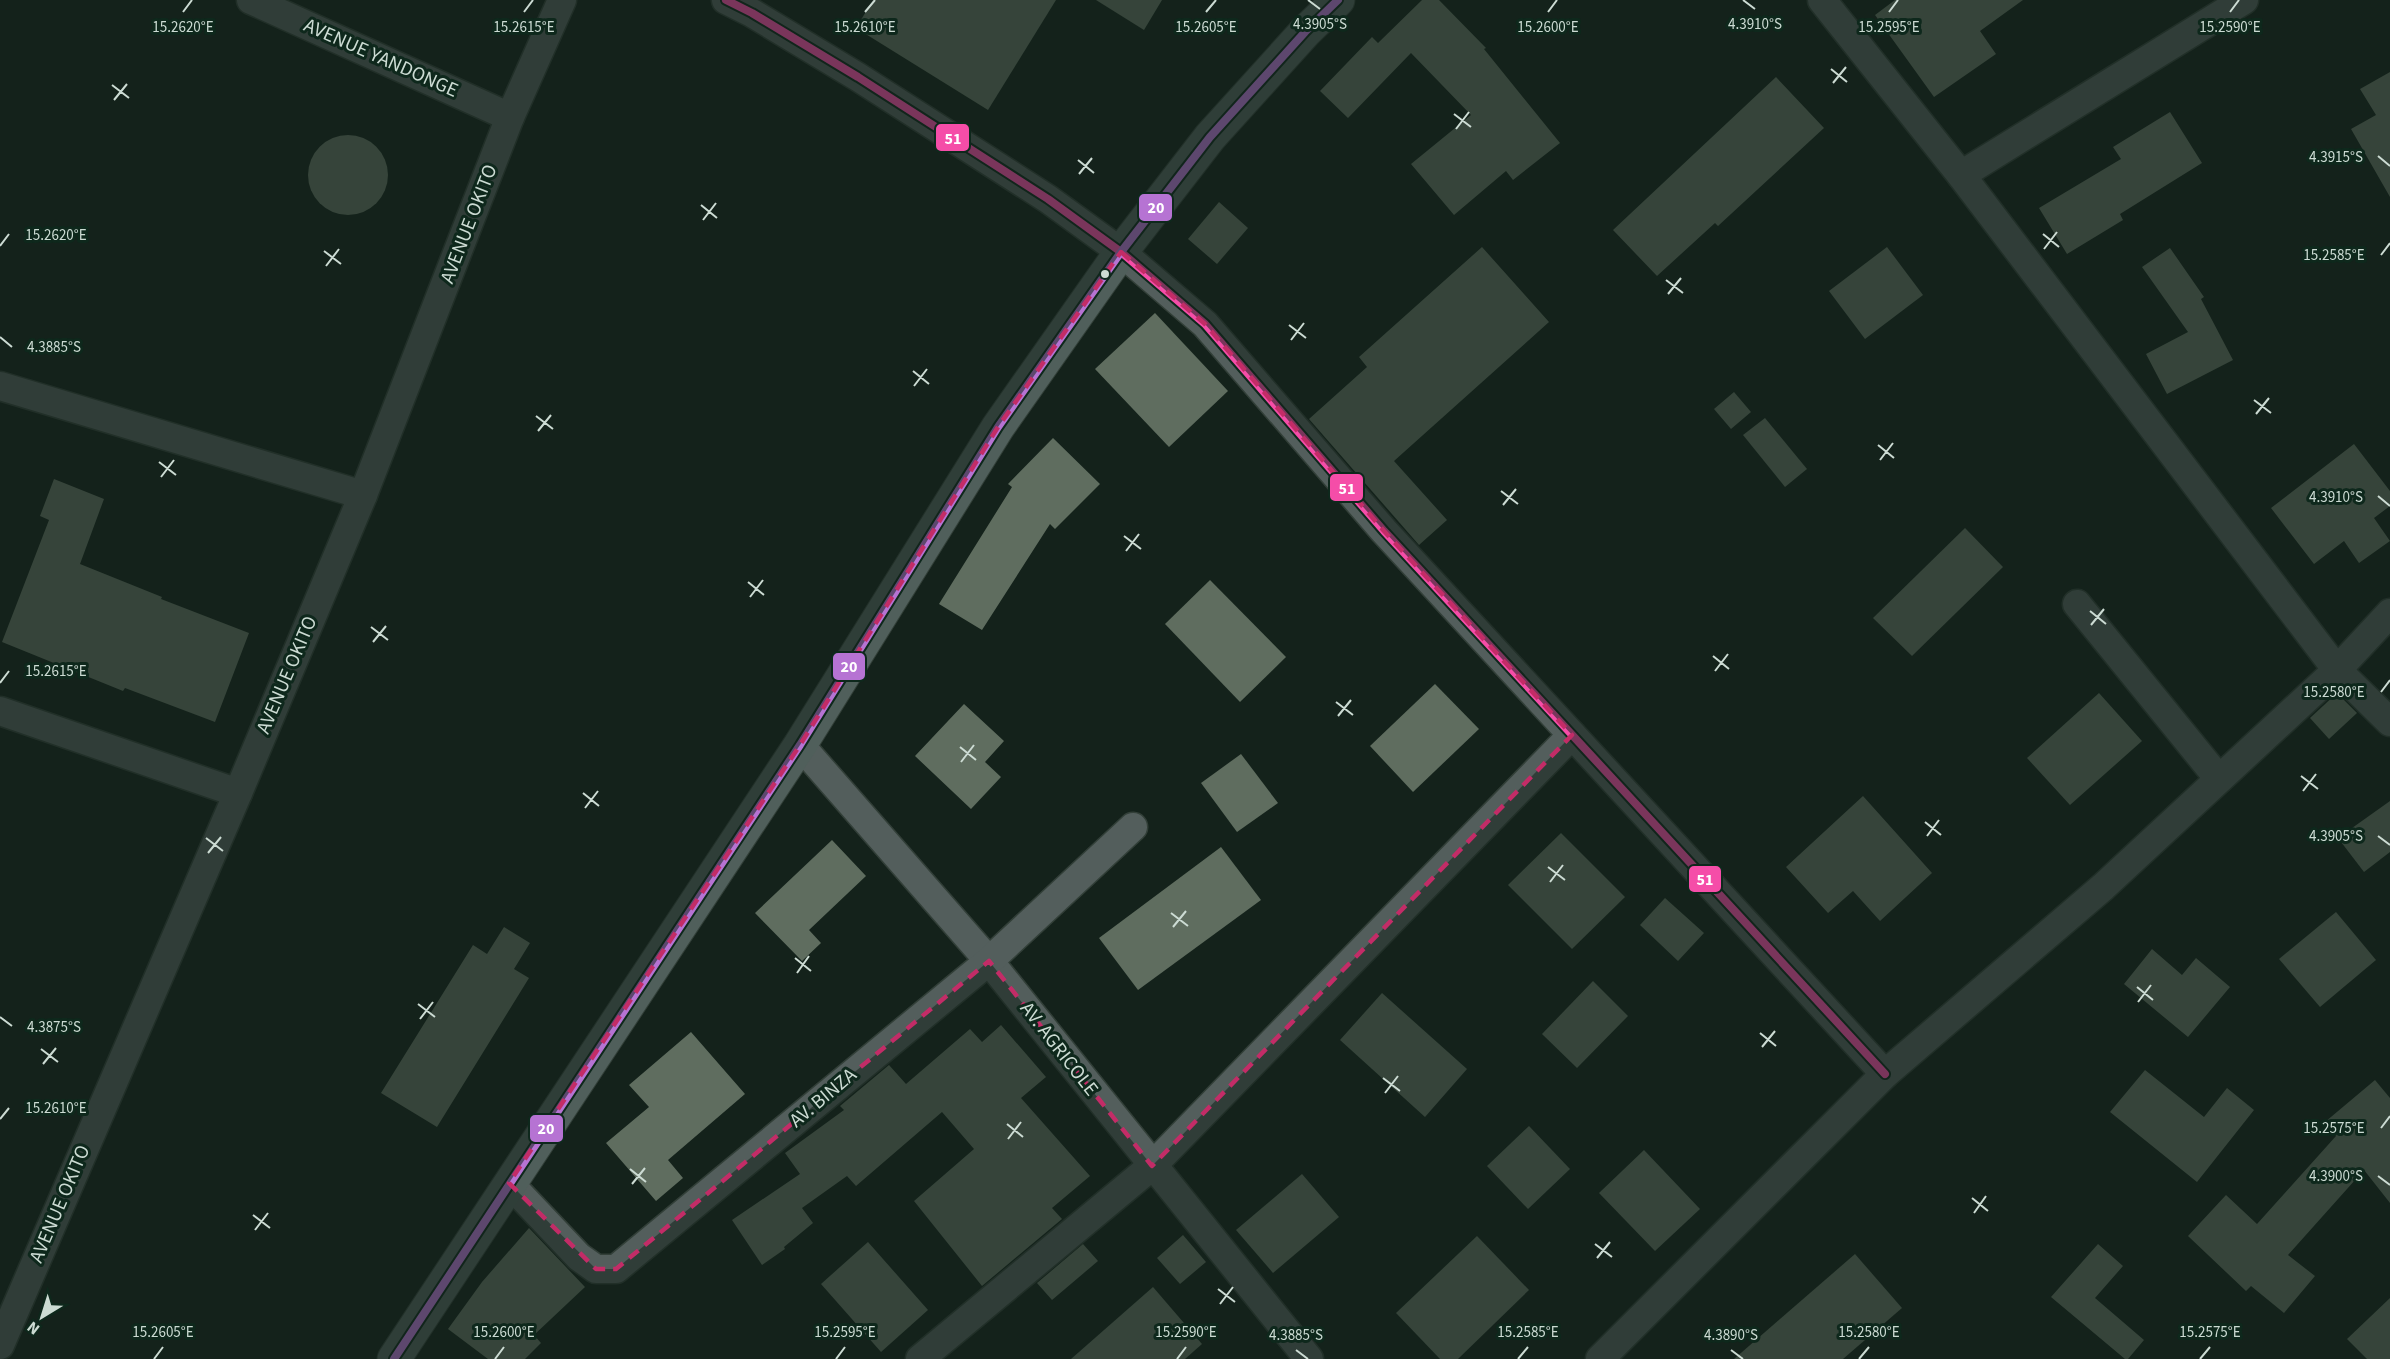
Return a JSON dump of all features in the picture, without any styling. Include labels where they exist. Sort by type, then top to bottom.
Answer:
[{"type":"main road","points":[[394,1359],[800,745],[998,427],[1121,252],[1210,137],[1305,32],[1338,0]]},
{"type":"street","name":"AVENUE YANDONGE","points":[[251,0],[510,117]]},
{"type":"street","name":"AVENUE OKITO","points":[[0,1345],[238,794],[363,495],[510,117],[562,0]]},
{"type":"street","points":[[726,0],[752,13],[858,77],[1048,199],[1121,252],[1205,324],[1384,531],[1885,1074]]},
{"type":"street","points":[[1822,0],[1960,175],[2337,670],[2390,722]]},
{"type":"street","points":[[1960,175],[2244,0]]},
{"type":"street","points":[[0,386],[363,495]]},
{"type":"street","points":[[2077,604],[2219,780]]},
{"type":"street","points":[[1600,1359],[1885,1074],[2103,888],[2337,670],[2390,613]]},
{"type":"street","points":[[0,711],[238,794]]},
{"type":"street","points":[[920,1359],[1152,1166],[1572,735]]},
{"type":"street","name":"AV. AGRICOLE","points":[[800,745],[989,961],[1309,1359]]},
{"type":"street","name":"AV. BINZA","points":[[509,1183],[579,1257],[596,1269],[616,1269],[989,961],[1133,827]]},
{"type":"highlighted area","points":[[1121,252],[1205,324],[1384,531],[1572,735],[1152,1166],[989,961],[616,1269],[596,1269],[509,1183],[800,745],[998,427]]},
{"type":"building","points":[[873,0],[1056,0],[988,110],[856,28]]},
{"type":"building","points":[[1096,0],[1162,0],[1144,30]]},
{"type":"building","points":[[1422,0],[1439,0],[1486,48],[1484,49],[1560,143],[1513,180],[1506,171],[1454,215],[1411,164],[1471,115],[1411,53],[1348,118],[1320,91],[1372,37],[1378,43]]},
{"type":"building","points":[[1895,0],[2023,0],[1980,31],[1996,54],[1934,97],[1875,15]]},
{"type":"building","points":[[2390,72],[2390,197],[2351,129],[2376,115],[2360,89]]},
{"type":"building","points":[[1776,77],[1824,128],[1718,226],[1715,223],[1657,276],[1613,230]]},
{"type":"building","points":[[2170,112],[2202,163],[2120,214],[2123,220],[2067,254],[2039,208],[2121,159],[2113,147]]},
{"type":"building","points":[[348,135],[363,138],[376,147],[385,160],[388,175],[385,190],[376,203],[363,212],[348,215],[333,212],[320,203],[311,190],[308,175],[311,160],[320,147],[333,138]]},
{"type":"building","points":[[1219,202],[1248,228],[1217,264],[1188,239]]},
{"type":"building","points":[[1482,247],[1549,322],[1394,461],[1447,520],[1419,545],[1309,419],[1367,367],[1359,357]]},
{"type":"building","points":[[1887,247],[1923,295],[1865,339],[1829,291]]},
{"type":"building","points":[[2170,248],[2204,297],[2201,299],[2233,360],[2167,394],[2146,354],[2188,332],[2142,267]]},
{"type":"building","points":[[1155,313],[1228,391],[1169,447],[1095,369]]},
{"type":"building","points":[[1734,392],[1751,412],[1731,429],[1714,409]]},
{"type":"building","points":[[1765,418],[1807,469],[1785,487],[1743,435]]},
{"type":"building","points":[[1053,438],[1100,484],[1055,529],[1050,524],[982,630],[939,604],[1012,487],[1008,484]]},
{"type":"building","points":[[2354,444],[2390,491],[2390,506],[2374,518],[2390,541],[2359,563],[2344,541],[2314,564],[2271,508]]},
{"type":"building","points":[[54,479],[104,499],[80,564],[249,633],[215,722],[125,688],[123,691],[2,642],[49,520],[40,516]]},
{"type":"building","points":[[1965,528],[2003,567],[1912,656],[1873,618]]},
{"type":"building","points":[[1210,580],[1286,657],[1240,702],[1165,624]]},
{"type":"building","points":[[1435,684],[1479,729],[1413,792],[1370,746]]},
{"type":"building","points":[[2099,693],[2142,741],[2070,805],[2027,758]]},
{"type":"building","points":[[2337,693],[2357,713],[2329,739],[2310,718]]},
{"type":"building","points":[[964,704],[1004,741],[985,762],[1001,777],[971,809],[915,756]]},
{"type":"building","points":[[1241,754],[1278,803],[1237,832],[1201,783]]},
{"type":"building","points":[[1863,796],[1932,873],[1880,921],[1853,891],[1828,913],[1786,867]]},
{"type":"building","points":[[2390,801],[2390,852],[2364,872],[2338,838]]},
{"type":"building","points":[[1561,833],[1625,897],[1572,949],[1508,885]]},
{"type":"building","points":[[832,840],[866,876],[809,930],[821,943],[802,961],[755,913]]},
{"type":"building","points":[[1221,847],[1261,900],[1138,990],[1099,938]]},
{"type":"building","points":[[1665,898],[1704,933],[1678,961],[1640,925]]},
{"type":"building","points":[[2336,912],[2376,960],[2320,1007],[2279,959]]},
{"type":"building","points":[[504,927],[530,943],[514,969],[529,978],[437,1127],[381,1093],[473,945],[487,954]]},
{"type":"building","points":[[2152,949],[2182,975],[2196,958],[2230,987],[2188,1037],[2124,984]]},
{"type":"building","points":[[1593,981],[1628,1016],[1577,1068],[1542,1034]]},
{"type":"building","points":[[1382,993],[1467,1069],[1425,1117],[1340,1040]]},
{"type":"building","points":[[1001,1025],[1046,1077],[1021,1098],[1090,1176],[1052,1208],[1062,1219],[982,1286],[914,1201],[974,1149],[942,1112],[856,1186],[847,1176],[802,1208],[813,1223],[784,1247],[785,1249],[762,1265],[732,1220],[800,1174],[785,1153],[844,1110],[840,1106],[889,1065],[906,1084],[970,1029],[982,1042]]},
{"type":"building","points":[[691,1032],[745,1094],[668,1160],[683,1178],[656,1201],[606,1143],[649,1107],[629,1085]]},
{"type":"building","points":[[2145,1070],[2204,1117],[2227,1088],[2254,1110],[2197,1182],[2110,1112]]},
{"type":"building","points":[[2375,1080],[2390,1098],[2390,1203],[2364,1170],[2288,1255],[2315,1276],[2284,1313],[2251,1286],[2246,1291],[2188,1236],[2226,1195],[2257,1224],[2336,1136],[2325,1122]]},
{"type":"building","points":[[1529,1126],[1570,1169],[1528,1209],[1487,1166]]},
{"type":"building","points":[[1644,1150],[1700,1209],[1655,1251],[1599,1193]]},
{"type":"building","points":[[1302,1174],[1339,1217],[1273,1273],[1236,1230]]},
{"type":"building","points":[[529,1228],[585,1287],[534,1335],[541,1343],[525,1359],[488,1359],[448,1329],[482,1282]]},
{"type":"building","points":[[1183,1235],[1206,1262],[1180,1284],[1157,1258]]},
{"type":"building","points":[[1477,1236],[1529,1290],[1458,1359],[1440,1359],[1396,1313]]},
{"type":"building","points":[[868,1242],[928,1310],[881,1352],[821,1284]]},
{"type":"building","points":[[1083,1244],[1098,1261],[1052,1300],[1037,1283]]},
{"type":"building","points":[[2098,1244],[2123,1266],[2095,1298],[2144,1340],[2128,1359],[2125,1359],[2051,1297]]},
{"type":"building","points":[[1855,1254],[1902,1308],[1843,1359],[1734,1359]]},
{"type":"building","points":[[1153,1287],[1202,1344],[1185,1359],[1071,1359]]},
{"type":"building","points":[[2390,1298],[2390,1359],[2367,1359],[2347,1339]]},
{"type":"transit line","name":"51","points":[[726,0],[752,13],[858,77],[1048,199],[1121,252],[1205,324],[1384,531],[1885,1074]]},
{"type":"transit line","name":"20","points":[[394,1359],[800,745],[998,427],[1121,252],[1210,137],[1305,32],[1338,0]]}]
